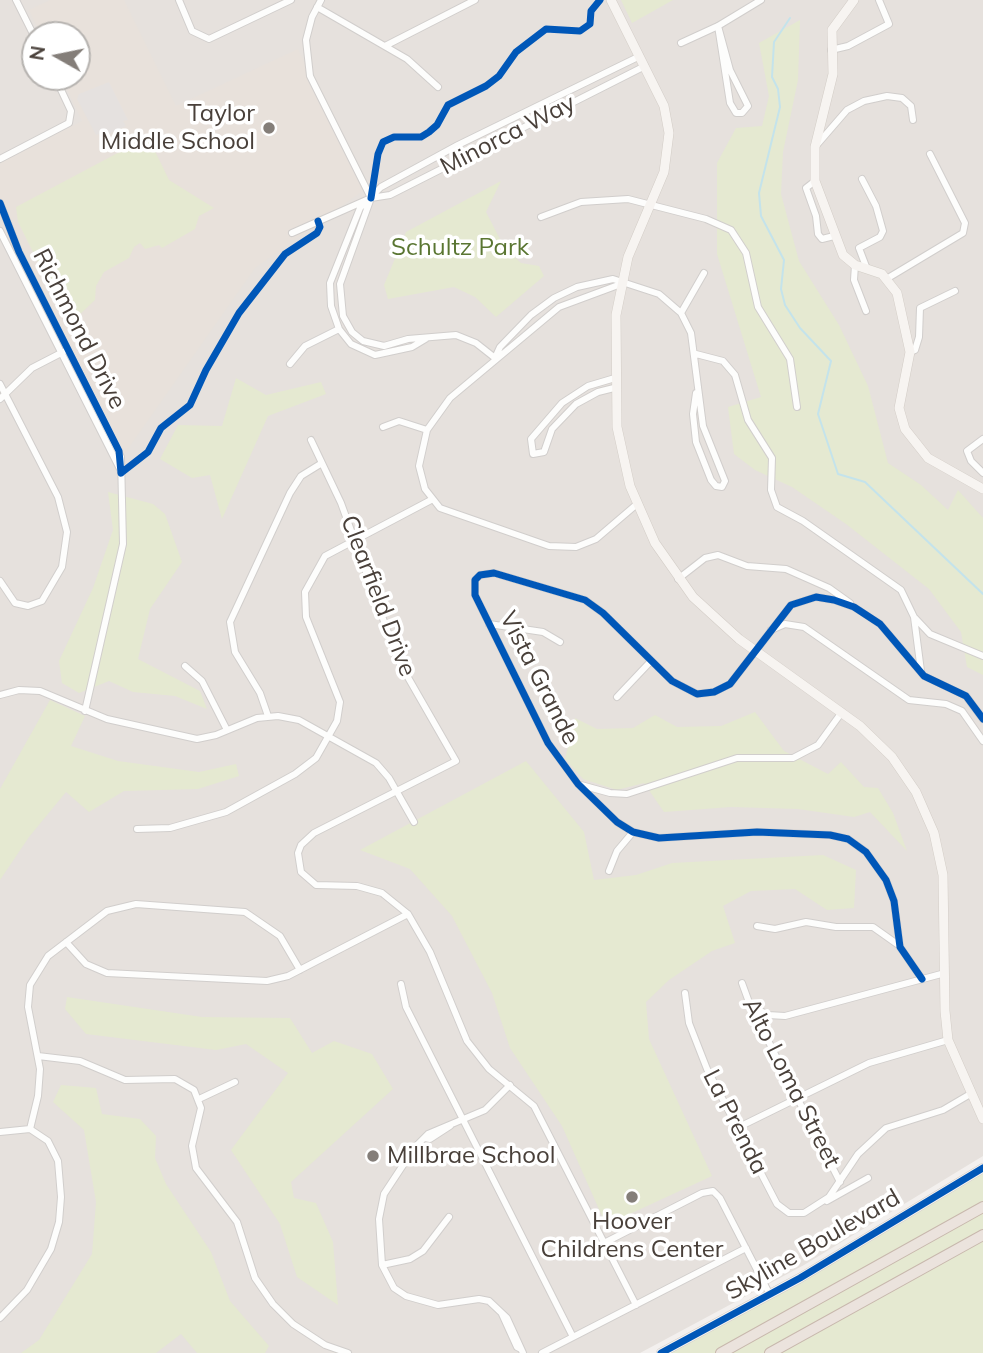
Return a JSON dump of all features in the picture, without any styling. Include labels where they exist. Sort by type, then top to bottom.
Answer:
[{"type":"highway","points":[[721,1353],[983,1207]]},
{"type":"highway","points":[[770,1353],[983,1234]]},
{"type":"street","points":[[16,0],[26,21]]},
{"type":"street","points":[[179,0],[189,26],[197,36],[216,38],[290,0]]},
{"type":"street","points":[[385,46],[475,0]]},
{"type":"street","points":[[611,0],[664,106],[669,133],[667,160],[632,245],[616,315],[615,383],[621,447],[637,504],[655,543],[678,579],[708,612],[755,651],[842,712],[892,757],[916,793],[930,822],[943,875],[948,1040],[972,1094],[982,1107],[983,1119]]},
{"type":"street","points":[[681,43],[718,26],[761,0]]},
{"type":"street","points":[[854,0],[832,30],[833,74],[815,147],[815,181],[843,255],[855,265],[888,278],[897,293],[910,352],[899,408],[905,429],[928,458],[983,489]]},
{"type":"street","points":[[831,50],[848,46],[889,24],[879,0]]},
{"type":"street","points":[[438,87],[421,69],[319,3],[306,40],[310,76],[371,198],[342,275],[339,294],[343,316],[352,332],[370,344],[384,345],[447,335],[465,338],[495,358]]},
{"type":"street","points":[[718,26],[730,70],[748,106],[742,113],[736,113],[730,103],[718,26]]},
{"type":"street","name":"Minorca Way","points":[[371,198],[381,187],[458,145],[640,56]]},
{"type":"street","name":"Minorca Way","points":[[292,233],[371,198],[386,197],[645,66]]},
{"type":"street","points":[[0,159],[69,123],[71,111],[62,91]]},
{"type":"street","points":[[815,147],[847,110],[864,101],[887,96],[902,98],[912,106],[914,120]]},
{"type":"street","points":[[888,278],[964,233],[965,223],[930,154]]},
{"type":"street","points":[[862,178],[883,231],[880,237],[859,248],[867,269]]},
{"type":"street","points":[[815,181],[806,188],[816,216],[818,234],[822,239],[834,236]]},
{"type":"street","points":[[371,198],[360,208],[333,273],[331,306],[339,329],[351,344],[375,355],[403,350],[427,338]]},
{"type":"street","points":[[541,217],[558,208],[592,200],[628,199],[651,203],[724,226],[743,244],[758,307],[790,359],[797,407]]},
{"type":"street","name":"Richmond Drive","points":[[0,203],[19,252],[119,451],[123,544],[85,711]]},
{"type":"street","name":"Richmond Drive","points":[[0,231],[121,473]]},
{"type":"street","points":[[855,265],[854,281],[866,311]]},
{"type":"street","points":[[681,313],[704,273]]},
{"type":"street","points":[[637,504],[624,511],[596,539],[567,548],[549,546],[500,527],[448,513],[431,500],[419,466],[427,430],[441,408],[495,358],[559,307],[621,284],[659,294],[681,313],[691,333],[696,354],[693,414],[696,442],[711,480],[716,486],[722,487],[725,481],[706,439],[696,393]]},
{"type":"street","points":[[910,352],[915,350],[919,337],[920,308],[955,291]]},
{"type":"street","points":[[290,364],[305,346],[339,329]]},
{"type":"street","points":[[3,396],[32,368],[68,350]]},
{"type":"street","points":[[696,354],[723,361],[734,375],[748,420],[772,458],[771,490],[776,507],[803,521],[894,583],[907,599],[914,617],[918,663],[925,676]]},
{"type":"street","points":[[615,383],[576,404],[552,429],[544,453],[533,454],[531,439],[562,403],[587,386],[615,383]]},
{"type":"street","points":[[0,384],[3,396],[63,509],[67,544],[52,587],[36,605],[15,603],[0,581]]},
{"type":"street","points":[[383,427],[399,421],[427,430]]},
{"type":"street","points":[[983,439],[969,447],[967,455],[983,473]]},
{"type":"street","name":"Clearfield Drive","points":[[311,440],[354,539],[398,660],[456,761],[314,833],[301,845],[298,863],[307,880],[316,885],[370,889],[392,898],[408,914],[430,952],[467,1041],[481,1061],[534,1106],[636,1305]]},
{"type":"street","points":[[268,716],[260,693],[235,652],[230,622],[290,493],[301,476],[322,463]]},
{"type":"street","points":[[137,829],[170,828],[226,812],[302,770],[316,758],[337,721],[340,702],[306,617],[303,601],[325,556],[431,500]]},
{"type":"street","points":[[678,579],[705,558],[718,555],[747,566],[786,569],[829,588],[890,632],[925,676],[965,696],[983,719]]},
{"type":"street","name":"Vista Grande","points":[[854,607],[825,598],[807,598],[785,610],[730,684],[706,694],[680,688],[603,613],[585,600],[486,572],[475,580],[473,588],[548,743],[578,784],[633,832],[668,839],[757,832],[830,835],[848,839],[866,852],[886,880],[894,901],[900,947],[922,979]]},
{"type":"street","points":[[914,617],[930,634],[983,656]]},
{"type":"street","points":[[489,624],[543,632],[560,642]]},
{"type":"street","points":[[770,631],[786,624],[804,627],[909,700],[946,704],[962,711],[983,741]]},
{"type":"street","points":[[617,697],[651,661]]},
{"type":"street","points":[[184,666],[202,681],[226,730]]},
{"type":"street","points":[[0,695],[19,690],[40,691],[117,722],[197,738],[268,716],[299,720],[376,764],[397,791],[414,822]]},
{"type":"street","points":[[578,784],[610,793],[627,794],[737,758],[793,758],[818,745],[842,712]]},
{"type":"street","points":[[609,871],[617,851],[633,832]]},
{"type":"street","points":[[30,1129],[40,1083],[38,1056],[28,1007],[30,985],[41,964],[99,916],[126,904],[226,909],[255,916],[272,928],[286,944],[300,970]]},
{"type":"street","points":[[66,942],[86,964],[116,975],[267,981],[300,970],[408,914]]},
{"type":"street","points":[[757,926],[775,929],[806,922],[836,928],[873,927],[886,934],[900,947]]},
{"type":"street","points":[[750,1005],[768,1015],[785,1016],[945,973]]},
{"type":"street","name":"Alto Loma Street","points":[[742,983],[750,1005],[840,1182]]},
{"type":"street","points":[[401,984],[406,1007],[573,1337]]},
{"type":"street","name":"La Prenda","points":[[685,993],[694,1039],[737,1128],[782,1210],[796,1214],[868,1178]]},
{"type":"street","points":[[737,1128],[869,1063],[948,1040]]},
{"type":"street","points":[[38,1056],[80,1061],[125,1080],[175,1079],[194,1090],[199,1099],[201,1117],[192,1146],[196,1168],[237,1222],[255,1278],[273,1304],[293,1324],[325,1345],[348,1353]]},
{"type":"street","points":[[199,1099],[235,1082]]},
{"type":"street","points":[[510,1085],[493,1104],[425,1138],[415,1146],[379,1207],[382,1265],[394,1288],[406,1296],[438,1305],[479,1299],[489,1301],[502,1314],[517,1347],[522,1351]]},
{"type":"street","points":[[818,1204],[840,1182],[866,1144],[886,1128],[943,1110],[972,1094]]},
{"type":"street","points":[[0,1132],[30,1129],[48,1141],[55,1150],[61,1196],[59,1222],[51,1249],[36,1276],[0,1318]]},
{"type":"street","name":"Skyline Boulevard","points":[[661,1353],[770,1294],[983,1168]]},
{"type":"street","points":[[604,1243],[702,1193],[713,1191],[720,1198],[770,1294]]},
{"type":"street","points":[[382,1265],[410,1259],[423,1251],[449,1217]]},
{"type":"street","points":[[542,1353],[746,1248]]},
{"type":"shaded area","points":[[0,0],[983,0],[983,1156],[804,1265],[640,1353],[0,1353]]},
{"type":"shaded area","points":[[50,0],[124,0],[176,106],[298,49],[364,190],[255,268],[125,453],[38,282],[0,197],[0,163],[82,121],[68,91],[91,91],[91,21],[34,21],[29,10]]},
{"type":"shaded area","points":[[109,82],[128,120],[123,121],[126,126],[101,138],[99,134],[96,135],[77,99],[79,94]]},
{"type":"green space","points":[[621,0],[673,0],[632,23]]},
{"type":"green space","points":[[800,20],[798,80],[783,152],[781,194],[799,261],[839,325],[868,386],[888,463],[921,485],[948,510],[958,490],[983,518],[983,675],[967,667],[961,632],[929,589],[846,524],[792,487],[755,470],[734,454],[728,407],[761,397],[717,254],[717,163],[736,128],[762,126],[769,96],[759,43]]},
{"type":"green space","points":[[144,139],[151,143],[169,180],[214,208],[199,216],[195,229],[162,248],[159,245],[145,249],[140,243],[134,247],[129,258],[104,272],[96,286],[95,300],[77,317],[57,300],[18,222],[16,207]]},
{"type":"green space","name":"Schultz Park","points":[[501,181],[486,212],[504,247],[521,263],[539,266],[544,276],[496,317],[475,297],[454,287],[388,299],[384,285],[406,232]]},
{"type":"green space","points":[[236,378],[266,395],[321,382],[326,394],[268,416],[222,519],[210,475],[192,478],[160,459],[178,425],[222,426]]},
{"type":"green space","points":[[108,492],[153,504],[165,514],[182,562],[150,609],[138,659],[200,691],[207,709],[175,696],[133,692],[109,681],[79,693],[62,683],[59,661],[93,588],[113,530]]},
{"type":"green space","points":[[50,700],[85,716],[71,746],[118,761],[199,772],[236,764],[239,776],[198,789],[124,791],[89,812],[66,792],[29,837],[0,880],[0,789]]},
{"type":"green space","points":[[755,712],[784,751],[828,774],[841,762],[864,787],[878,788],[893,813],[907,851],[870,812],[854,817],[798,809],[731,807],[664,812],[644,783],[617,790],[583,779],[565,759],[575,718],[597,729],[633,728],[655,715],[677,727],[721,726]]},
{"type":"green space","points":[[526,761],[584,832],[594,880],[636,875],[672,863],[823,855],[856,870],[854,908],[827,910],[795,889],[751,891],[723,906],[735,943],[712,951],[669,980],[646,1002],[649,1039],[712,1176],[606,1225],[562,1126],[510,1048],[492,993],[452,916],[410,869],[360,850]]},
{"type":"green space","points":[[67,997],[202,1017],[290,1018],[312,1053],[334,1041],[372,1054],[393,1089],[291,1182],[294,1198],[316,1203],[333,1242],[338,1305],[297,1277],[280,1224],[231,1150],[288,1073],[246,1044],[216,1050],[86,1034],[65,1009]]},
{"type":"green space","points":[[61,1085],[96,1088],[102,1114],[140,1119],[156,1136],[155,1158],[166,1184],[211,1252],[230,1301],[269,1346],[265,1353],[197,1353],[181,1334],[156,1353],[21,1353],[39,1340],[92,1254],[96,1202],[84,1130],[53,1102]]},
{"type":"green space","points":[[983,1167],[983,1353],[661,1353],[770,1295]]},
{"type":"waterway","points":[[790,18],[774,42],[772,77],[778,89],[780,107],[759,193],[761,216],[784,260],[781,289],[785,305],[800,328],[831,361],[818,414],[838,474],[865,482],[983,594]]},
{"type":"cycle path","points":[[371,198],[378,154],[383,142],[394,137],[421,137],[429,132],[437,125],[448,105],[486,86],[499,76],[516,52],[546,29],[580,31],[590,24],[591,11],[600,0]]},
{"type":"cycle path","points":[[0,203],[19,252],[119,451],[121,473]]},
{"type":"cycle path","points":[[121,473],[148,452],[161,428],[190,405],[206,370],[239,313],[285,254],[317,233],[320,227],[318,221]]},
{"type":"cycle path","points":[[922,979],[900,947],[894,901],[886,880],[866,852],[848,839],[830,835],[757,832],[659,838],[633,832],[617,822],[578,784],[548,743],[475,595],[475,580],[480,575],[494,573],[585,600],[603,613],[672,681],[697,694],[714,692],[730,684],[791,605],[816,597],[834,600],[854,607],[880,624],[924,676],[966,696],[983,719]]},
{"type":"cycle path","points":[[661,1353],[800,1278],[983,1168]]},
{"type":"place","name":"Taylor Middle School","points":[[269,128]]},
{"type":"place","name":"Millbrae School","points":[[373,1156]]},
{"type":"place","name":"Hoover Childrens Center","points":[[632,1197]]}]
